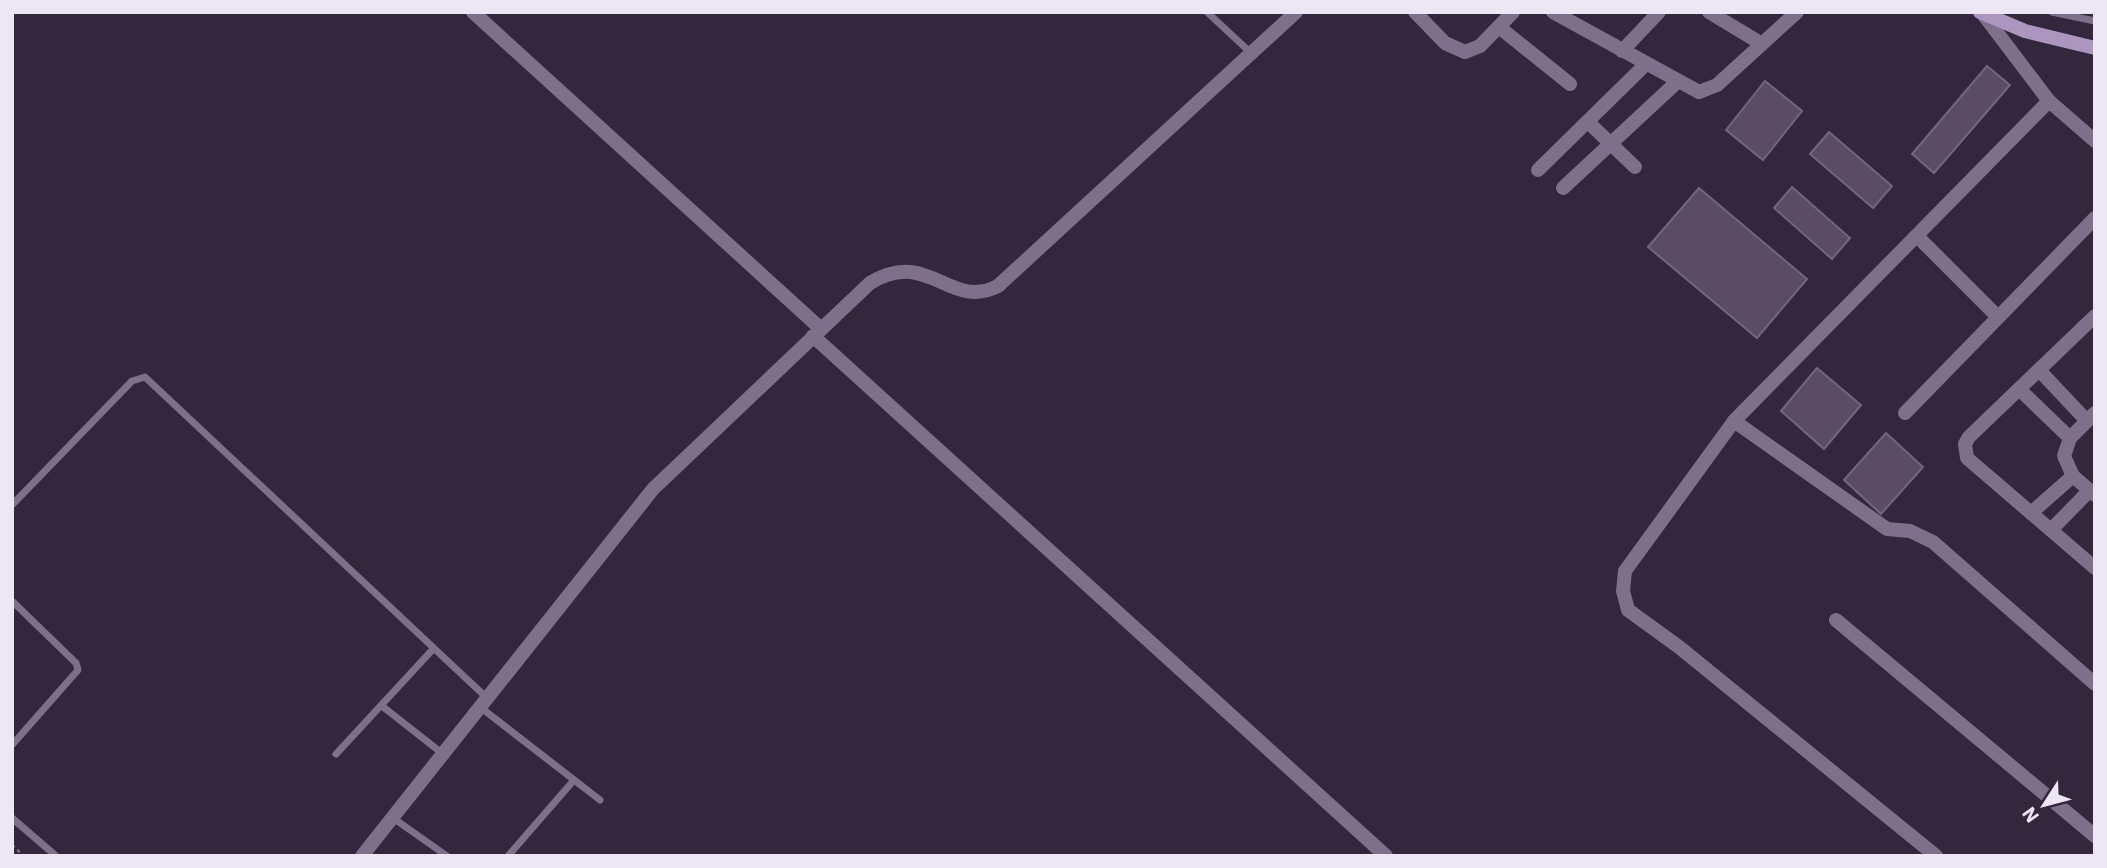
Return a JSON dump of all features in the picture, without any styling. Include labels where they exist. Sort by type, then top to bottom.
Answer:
[{"type":"street","points":[[472,12],[1386,856]]},
{"type":"street","points":[[362,856],[653,489],[870,282],[897,270],[917,272],[966,292],[978,293],[998,286],[1296,12]]},
{"type":"street","points":[[1415,12],[1445,43],[1465,52],[1480,46],[1513,12]]},
{"type":"street","points":[[1553,12],[1699,92],[1709,89],[1797,12]]},
{"type":"street","points":[[1622,51],[1659,12]]},
{"type":"street","points":[[1709,12],[1762,44]]},
{"type":"street","points":[[1982,13],[2025,31],[2095,48]]},
{"type":"street","points":[[1982,13],[2049,101],[2095,141]]},
{"type":"street","points":[[1499,27],[1570,84]]},
{"type":"street","points":[[1538,170],[1646,64]]},
{"type":"street","points":[[1563,188],[1677,82]]},
{"type":"street","points":[[1936,856],[1700,664],[1628,610],[1622,591],[1625,571],[1734,421],[2049,101]]},
{"type":"street","points":[[1588,122],[1635,167]]},
{"type":"street","points":[[1905,413],[2095,218]]},
{"type":"street","points":[[1917,236],[1998,317]]},
{"type":"street","points":[[2095,316],[1969,437],[1965,451],[1967,458],[2095,568]]},
{"type":"street","points":[[2039,370],[2091,417],[2070,438],[2064,456],[2073,476],[2092,493],[2051,530]]},
{"type":"street","points":[[2019,389],[2070,438]]},
{"type":"street","points":[[1734,421],[1887,529],[1910,531],[1933,542],[2095,684]]},
{"type":"street","points":[[2031,513],[2073,476]]},
{"type":"street","points":[[1836,620],[2095,836]]},
{"type":"lane","points":[[1207,12],[1251,53]]},
{"type":"lane","points":[[2052,12],[2095,21]]},
{"type":"lane","points":[[12,505],[132,381],[145,377],[433,649],[483,702],[600,800]]},
{"type":"lane","points":[[12,601],[76,663],[78,670],[12,745]]},
{"type":"lane","points":[[336,754],[433,649]]},
{"type":"lane","points":[[382,706],[443,754]]},
{"type":"lane","points":[[508,856],[574,780]]},
{"type":"lane","points":[[393,817],[447,856]]},
{"type":"lane","points":[[12,818],[56,856]]},
{"type":"path","points":[[12,845],[24,856]]},
{"type":"building","points":[[1987,66],[2010,85],[1934,173],[1912,154]]},
{"type":"building","points":[[1765,81],[1802,111],[1763,160],[1726,130]]},
{"type":"building","points":[[1829,132],[1892,186],[1873,208],[1810,154]]},
{"type":"building","points":[[1792,187],[1850,238],[1832,259],[1774,208]]},
{"type":"building","points":[[1699,188],[1807,279],[1757,338],[1648,247]]},
{"type":"building","points":[[1817,368],[1861,405],[1824,449],[1781,411]]},
{"type":"building","points":[[1886,433],[1923,467],[1881,514],[1844,480]]}]
